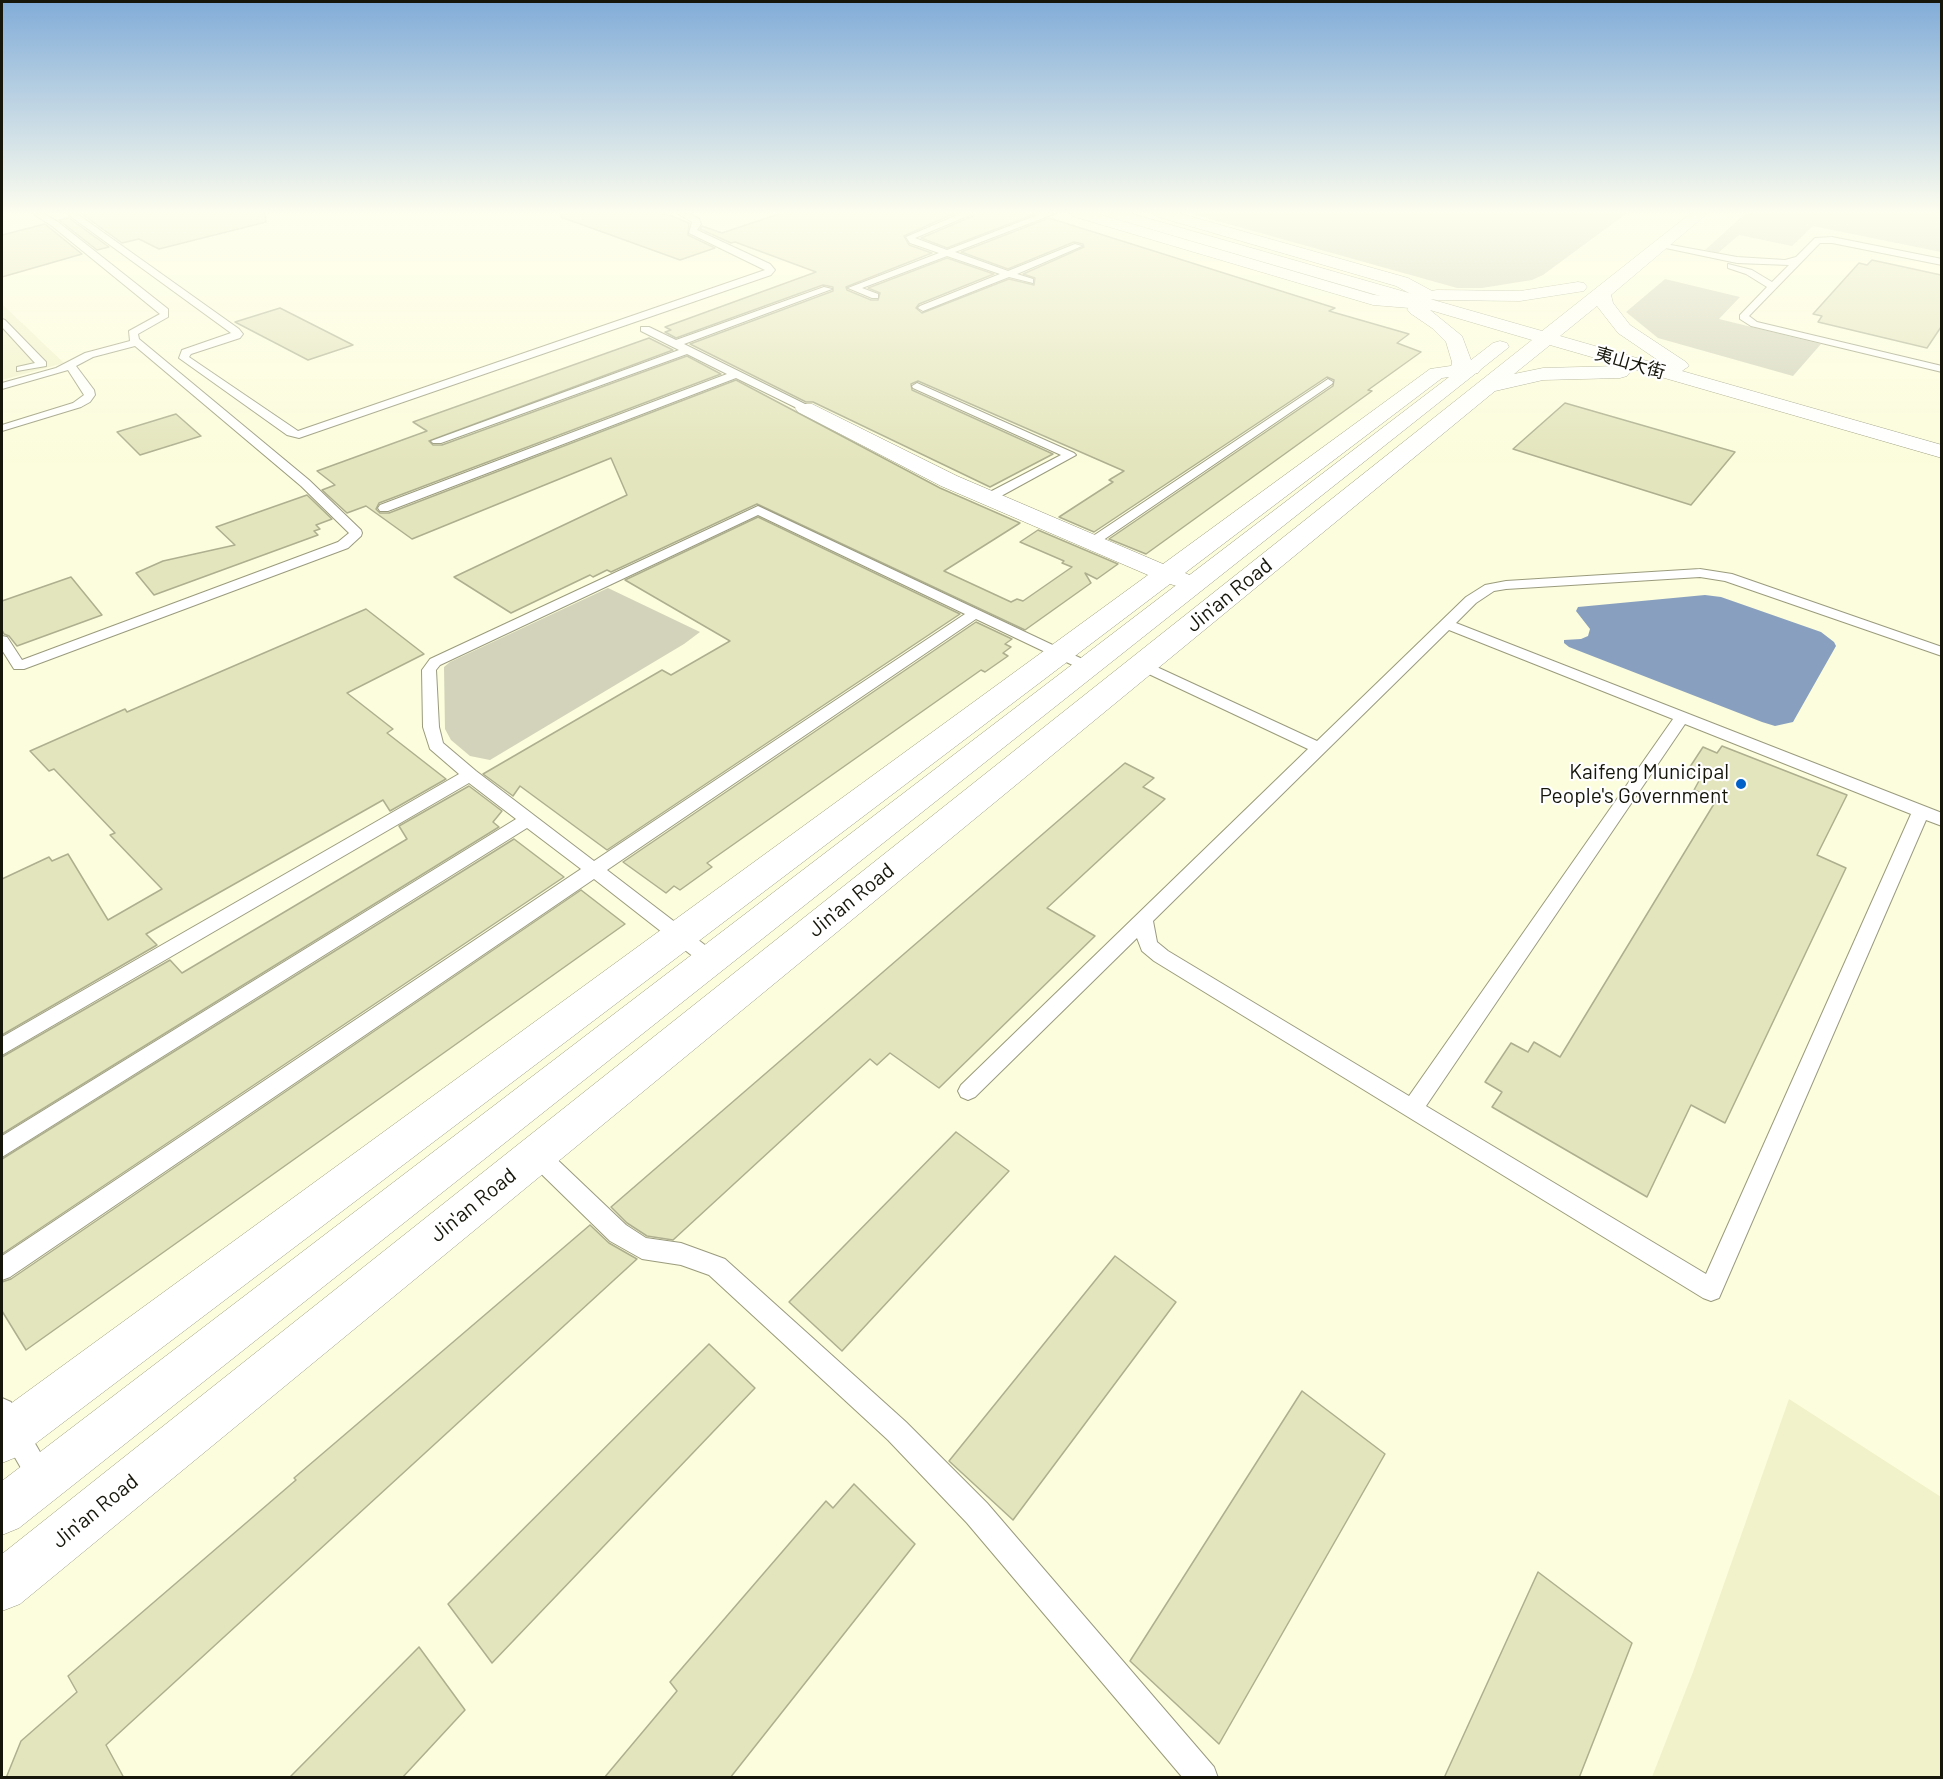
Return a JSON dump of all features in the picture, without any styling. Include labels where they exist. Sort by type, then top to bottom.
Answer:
[{"type":"main road","points":[[1359,296],[1373,300],[1519,296]]},
{"type":"main road","name":"夷山大街","points":[[1407,296],[1678,372],[1941,442]]},
{"type":"main road","name":"夷山大街","points":[[1408,296],[1414,298]]},
{"type":"main road","name":"Jin'an Road","points":[[2,1586],[1142,665],[1469,377],[1537,332],[1582,296]]},
{"type":"main road","points":[[1596,296],[1623,329],[1678,372]]},
{"type":"main road","points":[[1414,298],[1455,340],[1469,377]]},
{"type":"main road","points":[[5,1427],[679,935],[1059,653],[1180,580],[1437,373],[1469,377],[1522,377],[1574,372],[1678,372]]},
{"type":"main road","name":"夷山大街","points":[[1678,372],[1941,452]]},
{"type":"main road","points":[[805,408],[988,498],[1180,580]]},
{"type":"main road","name":"Jin'an Road","points":[[2,1511],[1088,667],[1180,580]]},
{"type":"lane","points":[[2,640],[19,666],[343,545],[356,533],[305,483],[137,342],[133,333],[165,315],[165,311],[146,296]]},
{"type":"lane","points":[[186,296],[238,334],[186,352],[184,358],[291,433],[299,435],[702,296]]},
{"type":"lane","points":[[676,344],[808,296]]},
{"type":"lane","points":[[923,308],[953,296]]},
{"type":"lane","points":[[1764,296],[1743,318],[1754,324],[1941,369]]},
{"type":"lane","points":[[2,322],[42,364],[2,375]]},
{"type":"lane","points":[[645,329],[805,408]]},
{"type":"lane","points":[[2,386],[70,366],[89,356],[137,342]]},
{"type":"lane","points":[[437,441],[687,350]]},
{"type":"lane","points":[[2,429],[86,400],[90,395],[89,390],[70,366]]},
{"type":"lane","points":[[384,508],[736,374]]},
{"type":"lane","points":[[1091,542],[1328,382]]},
{"type":"lane","points":[[917,386],[1070,455],[988,498]]},
{"type":"lane","points":[[711,960],[470,775],[436,745],[430,727],[429,670],[435,662],[758,510],[1088,667]]},
{"type":"lane","points":[[968,1091],[1471,600],[1490,588],[1506,585],[1700,573],[1727,577],[1941,652]]},
{"type":"lane","points":[[2,1269],[975,613]]},
{"type":"lane","points":[[1447,624],[1941,820]]},
{"type":"lane","points":[[1142,665],[1319,748]]},
{"type":"lane","points":[[1412,1109],[1682,717]]},
{"type":"lane","points":[[2,1047],[470,775]]},
{"type":"lane","points":[[1144,919],[1145,935],[1149,946],[1161,956],[1711,1290],[1921,812]]},
{"type":"lane","points":[[2,1147],[528,819]]},
{"type":"lane","points":[[536,1154],[618,1233],[642,1248],[681,1254],[717,1267],[897,1431],[976,1513],[1203,1778]]},
{"type":"lane","points":[[5,1427],[42,1480]]},
{"type":"shaded area","points":[[1645,296],[1736,296],[1740,297],[1719,319],[1821,344],[1793,376],[1658,338],[1626,312]]},
{"type":"shaded area","points":[[2,304],[64,363],[2,380]]},
{"type":"shaded area","points":[[608,588],[700,632],[684,644],[490,760],[470,756],[451,740],[445,729],[444,667],[450,662]]},
{"type":"shaded area","points":[[1789,1399],[1941,1497],[1941,1777],[1652,1777],[1693,1672]]},
{"type":"water","points":[[1705,595],[1721,597],[1821,632],[1834,642],[1836,646],[1793,722],[1775,726],[1762,722],[1569,647],[1564,643],[1564,640],[1581,639],[1588,636],[1590,629],[1576,611],[1578,607]]},
{"type":"building","points":[[750,296],[792,296],[676,338],[665,332],[671,330],[665,327]]},
{"type":"building","points":[[819,296],[861,296],[878,300],[879,296],[939,296],[919,304],[916,308],[922,313],[965,296],[1297,296],[1335,308],[1329,311],[1409,334],[1397,343],[1421,352],[1368,390],[1372,391],[1146,554],[1109,539],[1333,386],[1334,380],[1327,377],[1094,532],[1059,517],[1113,482],[1109,480],[1124,471],[918,381],[911,384],[912,390],[1053,454],[990,487],[813,402],[806,402],[690,344]]},
{"type":"building","points":[[1829,296],[1941,296],[1941,327],[1927,348],[1818,322],[1822,316],[1813,314]]},
{"type":"building","points":[[280,308],[353,345],[308,360],[235,322]]},
{"type":"building","points":[[649,338],[673,350],[429,441],[433,445],[442,445],[687,356],[721,374],[379,503],[376,509],[380,513],[389,513],[736,380],[940,488],[1020,523],[944,571],[1011,602],[1017,599],[1023,601],[1072,567],[1062,563],[1064,561],[1020,542],[1038,530],[1118,564],[1097,579],[1085,573],[1091,583],[1025,630],[757,504],[611,572],[607,570],[593,577],[590,575],[511,613],[454,577],[627,495],[611,458],[412,539],[366,506],[347,513],[322,490],[335,485],[317,471],[427,431],[413,422]]},
{"type":"building","points":[[1565,403],[1735,452],[1691,505],[1513,449]]},
{"type":"building","points":[[176,414],[201,436],[140,455],[117,432]]},
{"type":"building","points":[[307,495],[332,519],[316,525],[320,529],[314,531],[318,535],[154,595],[136,573],[163,561],[235,545],[216,527]]},
{"type":"building","points":[[758,517],[960,614],[607,850],[520,786],[513,796],[483,774],[662,670],[671,675],[730,641],[625,580]]},
{"type":"building","points":[[71,577],[102,615],[17,646],[9,636],[4,634],[2,601]]},
{"type":"building","points":[[366,609],[424,654],[347,693],[393,729],[387,733],[446,779],[390,811],[383,800],[146,934],[157,945],[2,1035],[2,879],[49,857],[52,861],[68,854],[108,920],[162,889],[110,835],[115,833],[54,769],[49,771],[30,751],[125,709],[127,712]]},
{"type":"building","points":[[976,622],[1012,639],[1005,644],[1011,647],[1003,653],[1008,656],[985,672],[981,670],[707,863],[712,867],[680,890],[674,886],[666,893],[623,862]]},
{"type":"building","points":[[1722,746],[1847,795],[1817,855],[1846,868],[1725,1123],[1691,1105],[1647,1197],[1492,1107],[1502,1092],[1485,1082],[1511,1043],[1528,1052],[1534,1042],[1560,1057],[1717,799],[1694,790],[1700,779],[1686,773],[1703,747],[1717,753]]},
{"type":"building","points":[[1125,763],[1154,778],[1143,787],[1165,799],[1047,908],[1095,936],[939,1088],[890,1053],[877,1065],[870,1059],[673,1240],[647,1236],[627,1223],[611,1207]]},
{"type":"building","points":[[469,786],[502,811],[493,822],[499,827],[2,1134],[2,1057],[170,960],[182,973],[407,839],[399,826]]},
{"type":"building","points":[[514,839],[564,877],[2,1254],[2,1159]]},
{"type":"building","points":[[581,890],[625,924],[26,1350],[2,1311],[2,1282],[11,1279]]},
{"type":"building","points":[[956,1132],[1009,1171],[842,1351],[789,1302]]},
{"type":"building","points":[[590,1225],[609,1243],[637,1259],[106,1745],[124,1778],[6,1778],[21,1741],[77,1692],[68,1676],[296,1480],[294,1478]]},
{"type":"building","points":[[1115,1256],[1176,1302],[1013,1520],[949,1461]]},
{"type":"building","points":[[709,1344],[755,1388],[492,1663],[448,1604]]},
{"type":"building","points":[[1302,1391],[1385,1454],[1219,1744],[1130,1661]]},
{"type":"building","points":[[854,1484],[915,1544],[730,1778],[604,1778],[677,1691],[670,1682],[826,1501],[833,1508]]},
{"type":"building","points":[[1538,1572],[1632,1643],[1579,1778],[1444,1778]]},
{"type":"building","points":[[419,1647],[465,1710],[402,1778],[289,1778]]},
{"type":"place","name":"Kaifeng Municipal People's Government","points":[[1741,784]]}]
